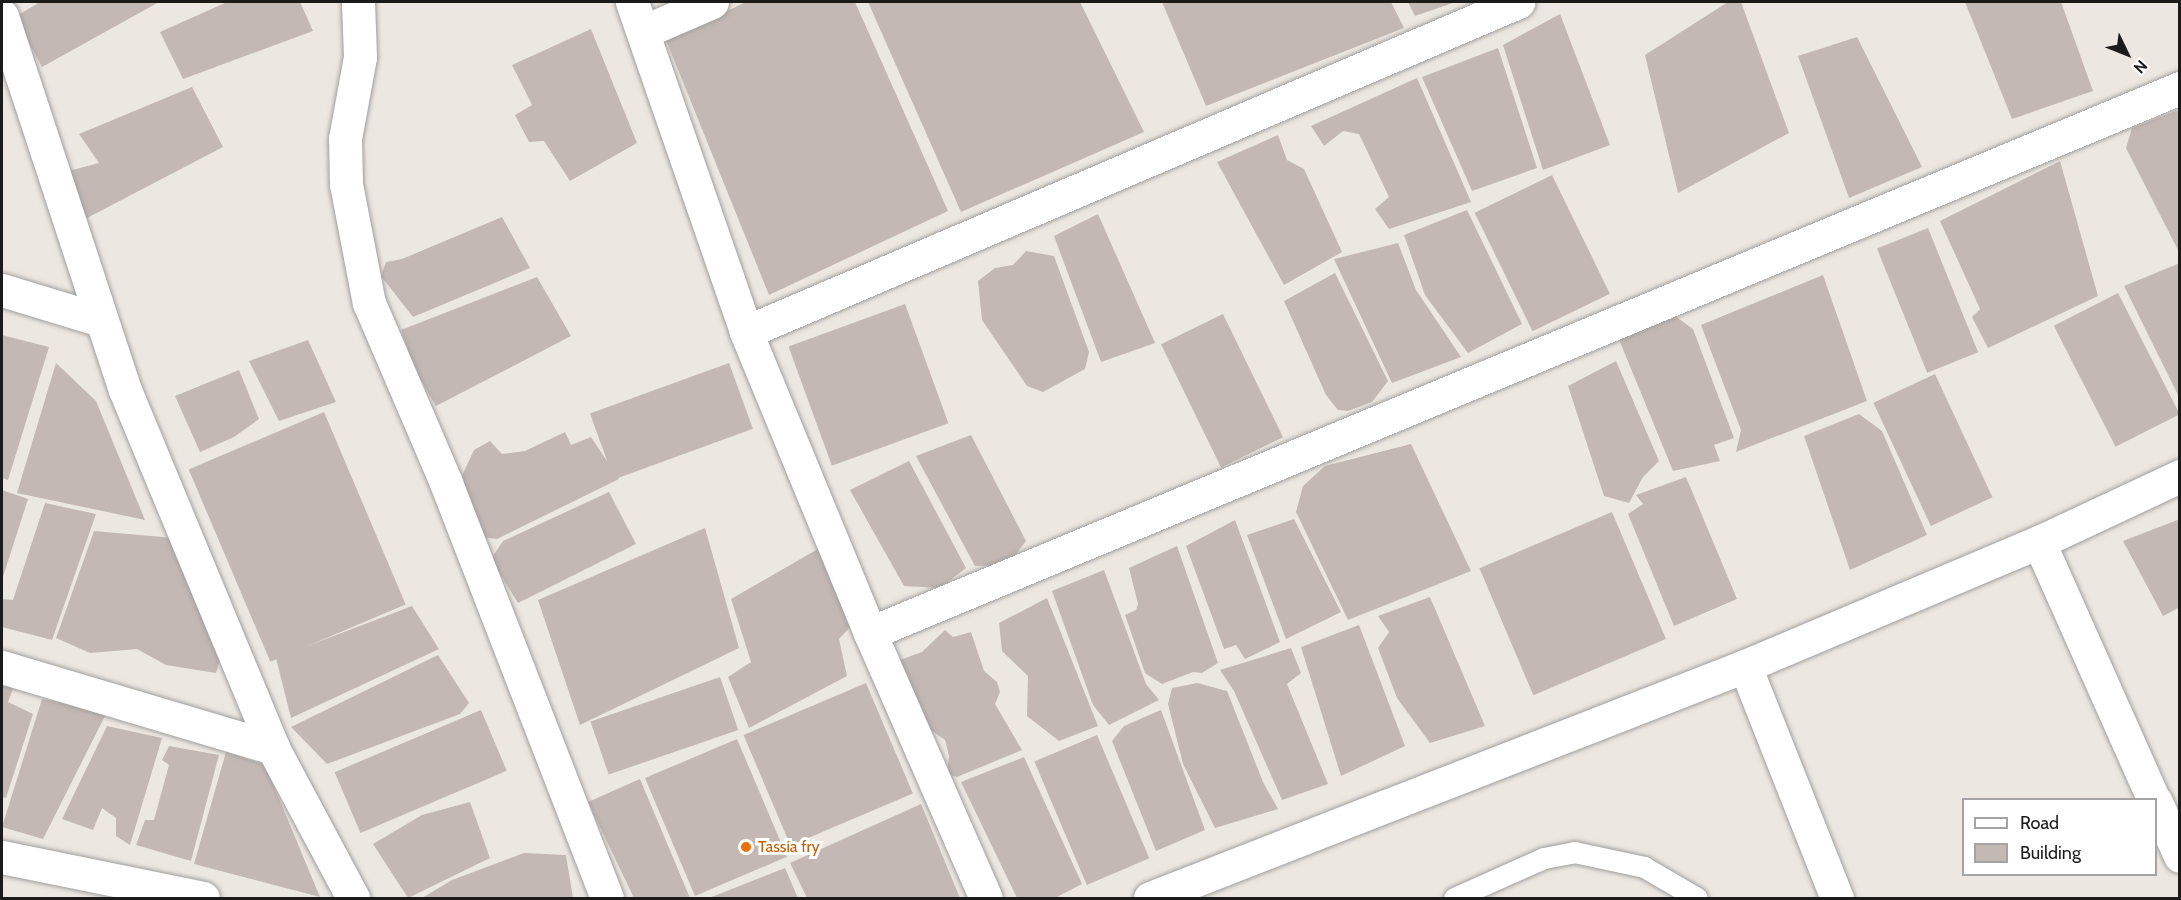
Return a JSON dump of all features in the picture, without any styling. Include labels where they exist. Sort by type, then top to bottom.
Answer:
[{"type":"street","points":[[358,2],[360,57],[345,139],[345,184],[369,303],[446,483],[607,898]]},
{"type":"street","points":[[632,2],[645,31],[746,332],[870,633],[986,898]]},
{"type":"street","points":[[645,31],[712,2]]},
{"type":"street","points":[[746,332],[1518,2]]},
{"type":"street","points":[[2,16],[125,390],[273,748],[353,898]]},
{"type":"street","points":[[870,633],[2180,88]]},
{"type":"street","points":[[2,290],[101,320]]},
{"type":"street","points":[[1150,898],[1745,666],[2039,542],[2180,476]]},
{"type":"street","points":[[2039,542],[2154,798]]},
{"type":"street","points":[[1745,666],[1838,898]]},
{"type":"street","points":[[2,667],[273,748]]},
{"type":"street","points":[[2157,805],[2180,856]]},
{"type":"street","points":[[2,857],[203,898]]},
{"type":"lane","points":[[1454,898],[1544,858],[1574,852],[1644,867],[1697,898]]},
{"type":"building","points":[[40,2],[159,2],[42,67],[15,17]]},
{"type":"building","points":[[227,2],[300,2],[313,31],[183,79],[160,32]]},
{"type":"building","points":[[746,2],[855,2],[948,211],[769,295],[666,40]]},
{"type":"building","points":[[868,2],[1080,2],[1144,132],[961,212]]},
{"type":"building","points":[[1162,2],[1391,2],[1404,28],[1206,106]]},
{"type":"building","points":[[1408,2],[1456,2],[1415,16]]},
{"type":"building","points":[[1728,2],[1741,2],[1789,133],[1678,193],[1645,55]]},
{"type":"building","points":[[1965,2],[2061,2],[2093,91],[2012,119]]},
{"type":"building","points":[[1560,14],[1610,145],[1543,170],[1503,45]]},
{"type":"building","points":[[591,29],[637,143],[570,181],[544,141],[529,142],[515,115],[532,105],[512,65]]},
{"type":"building","points":[[1857,37],[1922,167],[1849,198],[1798,56]]},
{"type":"building","points":[[1498,48],[1537,168],[1472,191],[1422,77]]},
{"type":"building","points":[[1417,78],[1471,202],[1389,229],[1375,209],[1389,197],[1359,134],[1343,131],[1324,146],[1311,126]]},
{"type":"building","points":[[192,87],[223,147],[87,218],[65,172],[99,163],[79,134]]},
{"type":"building","points":[[2176,111],[2180,112],[2180,254],[2126,148],[2132,128]]},
{"type":"building","points":[[1278,135],[1287,160],[1304,169],[1342,252],[1284,285],[1217,162]]},
{"type":"building","points":[[2060,161],[2098,296],[1988,348],[1972,317],[1980,309],[1940,221]]},
{"type":"building","points":[[1552,175],[1610,294],[1533,331],[1475,213]]},
{"type":"building","points":[[1467,210],[1522,324],[1468,353],[1425,295],[1404,235]]},
{"type":"building","points":[[1098,214],[1155,343],[1101,362],[1054,236]]},
{"type":"building","points":[[502,217],[530,268],[413,317],[381,276],[386,262],[402,259]]},
{"type":"building","points":[[1928,228],[1978,352],[1927,373],[1877,249]]},
{"type":"building","points":[[1398,243],[1416,290],[1461,357],[1392,383],[1334,259]]},
{"type":"building","points":[[1026,251],[1054,256],[1089,352],[1085,369],[1043,392],[1027,386],[982,320],[978,281],[995,268],[1013,265]]},
{"type":"building","points":[[2180,263],[2180,399],[2124,286]]},
{"type":"building","points":[[1335,273],[1388,381],[1372,402],[1348,411],[1338,410],[1326,395],[1284,301]]},
{"type":"building","points":[[1823,275],[1867,401],[1736,452],[1741,430],[1701,325]]},
{"type":"building","points":[[537,277],[571,336],[436,406],[415,370],[401,330]]},
{"type":"building","points":[[2118,293],[2180,414],[2116,447],[2054,326]]},
{"type":"building","points":[[905,304],[948,423],[832,466],[788,346]]},
{"type":"building","points":[[1223,314],[1283,437],[1221,467],[1161,344]]},
{"type":"building","points":[[1675,316],[1693,329],[1734,438],[1714,445],[1720,461],[1673,471],[1618,337]]},
{"type":"building","points":[[2,335],[49,347],[8,480],[2,478]]},
{"type":"building","points":[[308,340],[336,402],[279,421],[249,361]]},
{"type":"building","points":[[1616,361],[1659,461],[1643,477],[1629,503],[1604,496],[1568,386]]},
{"type":"building","points":[[56,363],[96,401],[145,520],[17,493]]},
{"type":"building","points":[[729,363],[753,429],[614,479],[590,414]]},
{"type":"building","points":[[239,370],[259,419],[234,437],[200,452],[175,396]]},
{"type":"building","points":[[1935,374],[1992,497],[1931,526],[1873,403]]},
{"type":"building","points":[[324,412],[406,604],[270,662],[189,469]]},
{"type":"building","points":[[1859,414],[1882,431],[1927,535],[1850,570],[1804,436]]},
{"type":"building","points":[[565,432],[571,445],[591,437],[619,479],[497,539],[482,537],[459,482],[474,450],[490,441],[502,454],[525,451]]},
{"type":"building","points":[[971,435],[1026,541],[1008,565],[975,566],[916,456]]},
{"type":"building","points":[[1411,444],[1471,571],[1348,620],[1296,512],[1303,486],[1325,466]]},
{"type":"building","points":[[909,461],[966,568],[940,588],[904,586],[850,490]]},
{"type":"building","points":[[1686,477],[1737,599],[1674,626],[1628,514],[1643,504],[1636,495]]},
{"type":"building","points":[[2,490],[28,499],[2,580]]},
{"type":"building","points":[[609,492],[636,544],[518,603],[491,559],[503,541]]},
{"type":"building","points":[[45,503],[96,514],[52,640],[2,627],[2,599],[13,600]]},
{"type":"building","points":[[1612,512],[1666,639],[1533,695],[1479,568]]},
{"type":"building","points":[[1294,519],[1341,612],[1286,639],[1247,535]]},
{"type":"building","points":[[2180,519],[2180,607],[2163,616],[2123,541]]},
{"type":"building","points":[[1235,520],[1280,642],[1245,659],[1236,645],[1224,649],[1186,546]]},
{"type":"building","points":[[705,528],[739,648],[580,725],[538,600]]},
{"type":"building","points":[[94,531],[174,538],[224,647],[216,673],[166,665],[137,649],[90,653],[56,638]]},
{"type":"building","points":[[823,546],[851,626],[839,639],[847,676],[749,728],[728,677],[751,662],[731,599]]},
{"type":"building","points":[[1177,546],[1218,663],[1202,673],[1193,672],[1162,684],[1145,673],[1125,615],[1136,610],[1138,604],[1129,568]]},
{"type":"building","points":[[1104,570],[1146,684],[1159,700],[1109,725],[1093,705],[1052,591]]},
{"type":"building","points":[[1430,597],[1485,726],[1430,743],[1397,698],[1378,648],[1389,632],[1378,616]]},
{"type":"building","points":[[1047,598],[1098,726],[1059,741],[1027,716],[1028,676],[1002,651],[999,623]]},
{"type":"building","points":[[412,606],[439,649],[291,718],[276,658]]},
{"type":"building","points":[[1359,625],[1405,746],[1341,776],[1301,647]]},
{"type":"building","points":[[945,630],[953,637],[971,632],[984,671],[997,682],[1000,692],[995,704],[1022,750],[957,777],[947,774],[949,756],[945,740],[922,724],[897,661],[922,652]]},
{"type":"building","points":[[1291,648],[1301,673],[1287,684],[1328,784],[1282,800],[1234,691],[1220,670]]},
{"type":"building","points":[[438,655],[469,703],[460,714],[327,764],[291,727]]},
{"type":"building","points":[[720,677],[738,730],[609,775],[590,722]]},
{"type":"building","points":[[2,683],[14,686],[8,702],[33,714],[6,798],[2,797]]},
{"type":"building","points":[[866,683],[913,793],[790,845],[744,735]]},
{"type":"building","points":[[1197,683],[1227,691],[1263,782],[1278,809],[1215,828],[1183,764],[1168,704],[1172,688]]},
{"type":"building","points":[[42,699],[108,710],[43,839],[2,827]]},
{"type":"building","points":[[481,710],[507,771],[360,833],[335,772]]},
{"type":"building","points":[[1161,710],[1205,830],[1156,851],[1112,741],[1124,726]]},
{"type":"building","points":[[107,726],[162,738],[130,845],[116,836],[116,818],[102,808],[93,830],[62,819]]},
{"type":"building","points":[[1097,735],[1149,858],[1087,885],[1034,762]]},
{"type":"building","points":[[737,739],[787,857],[695,896],[645,778]]},
{"type":"building","points":[[169,746],[219,755],[191,861],[136,845],[145,820],[154,820],[169,765],[162,760]]},
{"type":"building","points":[[226,752],[265,765],[320,897],[194,864]]},
{"type":"building","points":[[1024,757],[1082,884],[1055,898],[1017,898],[961,782]]},
{"type":"building","points":[[640,779],[690,898],[634,898],[588,802]]},
{"type":"building","points":[[470,802],[490,858],[408,898],[373,844],[422,815]]},
{"type":"building","points":[[921,804],[960,898],[807,898],[790,863]]},
{"type":"building","points":[[524,853],[566,855],[573,898],[422,898],[452,880]]},
{"type":"building","points":[[785,868],[798,898],[709,898]]},
{"type":"place","name":"Tassia fry","points":[[746,847]]}]
